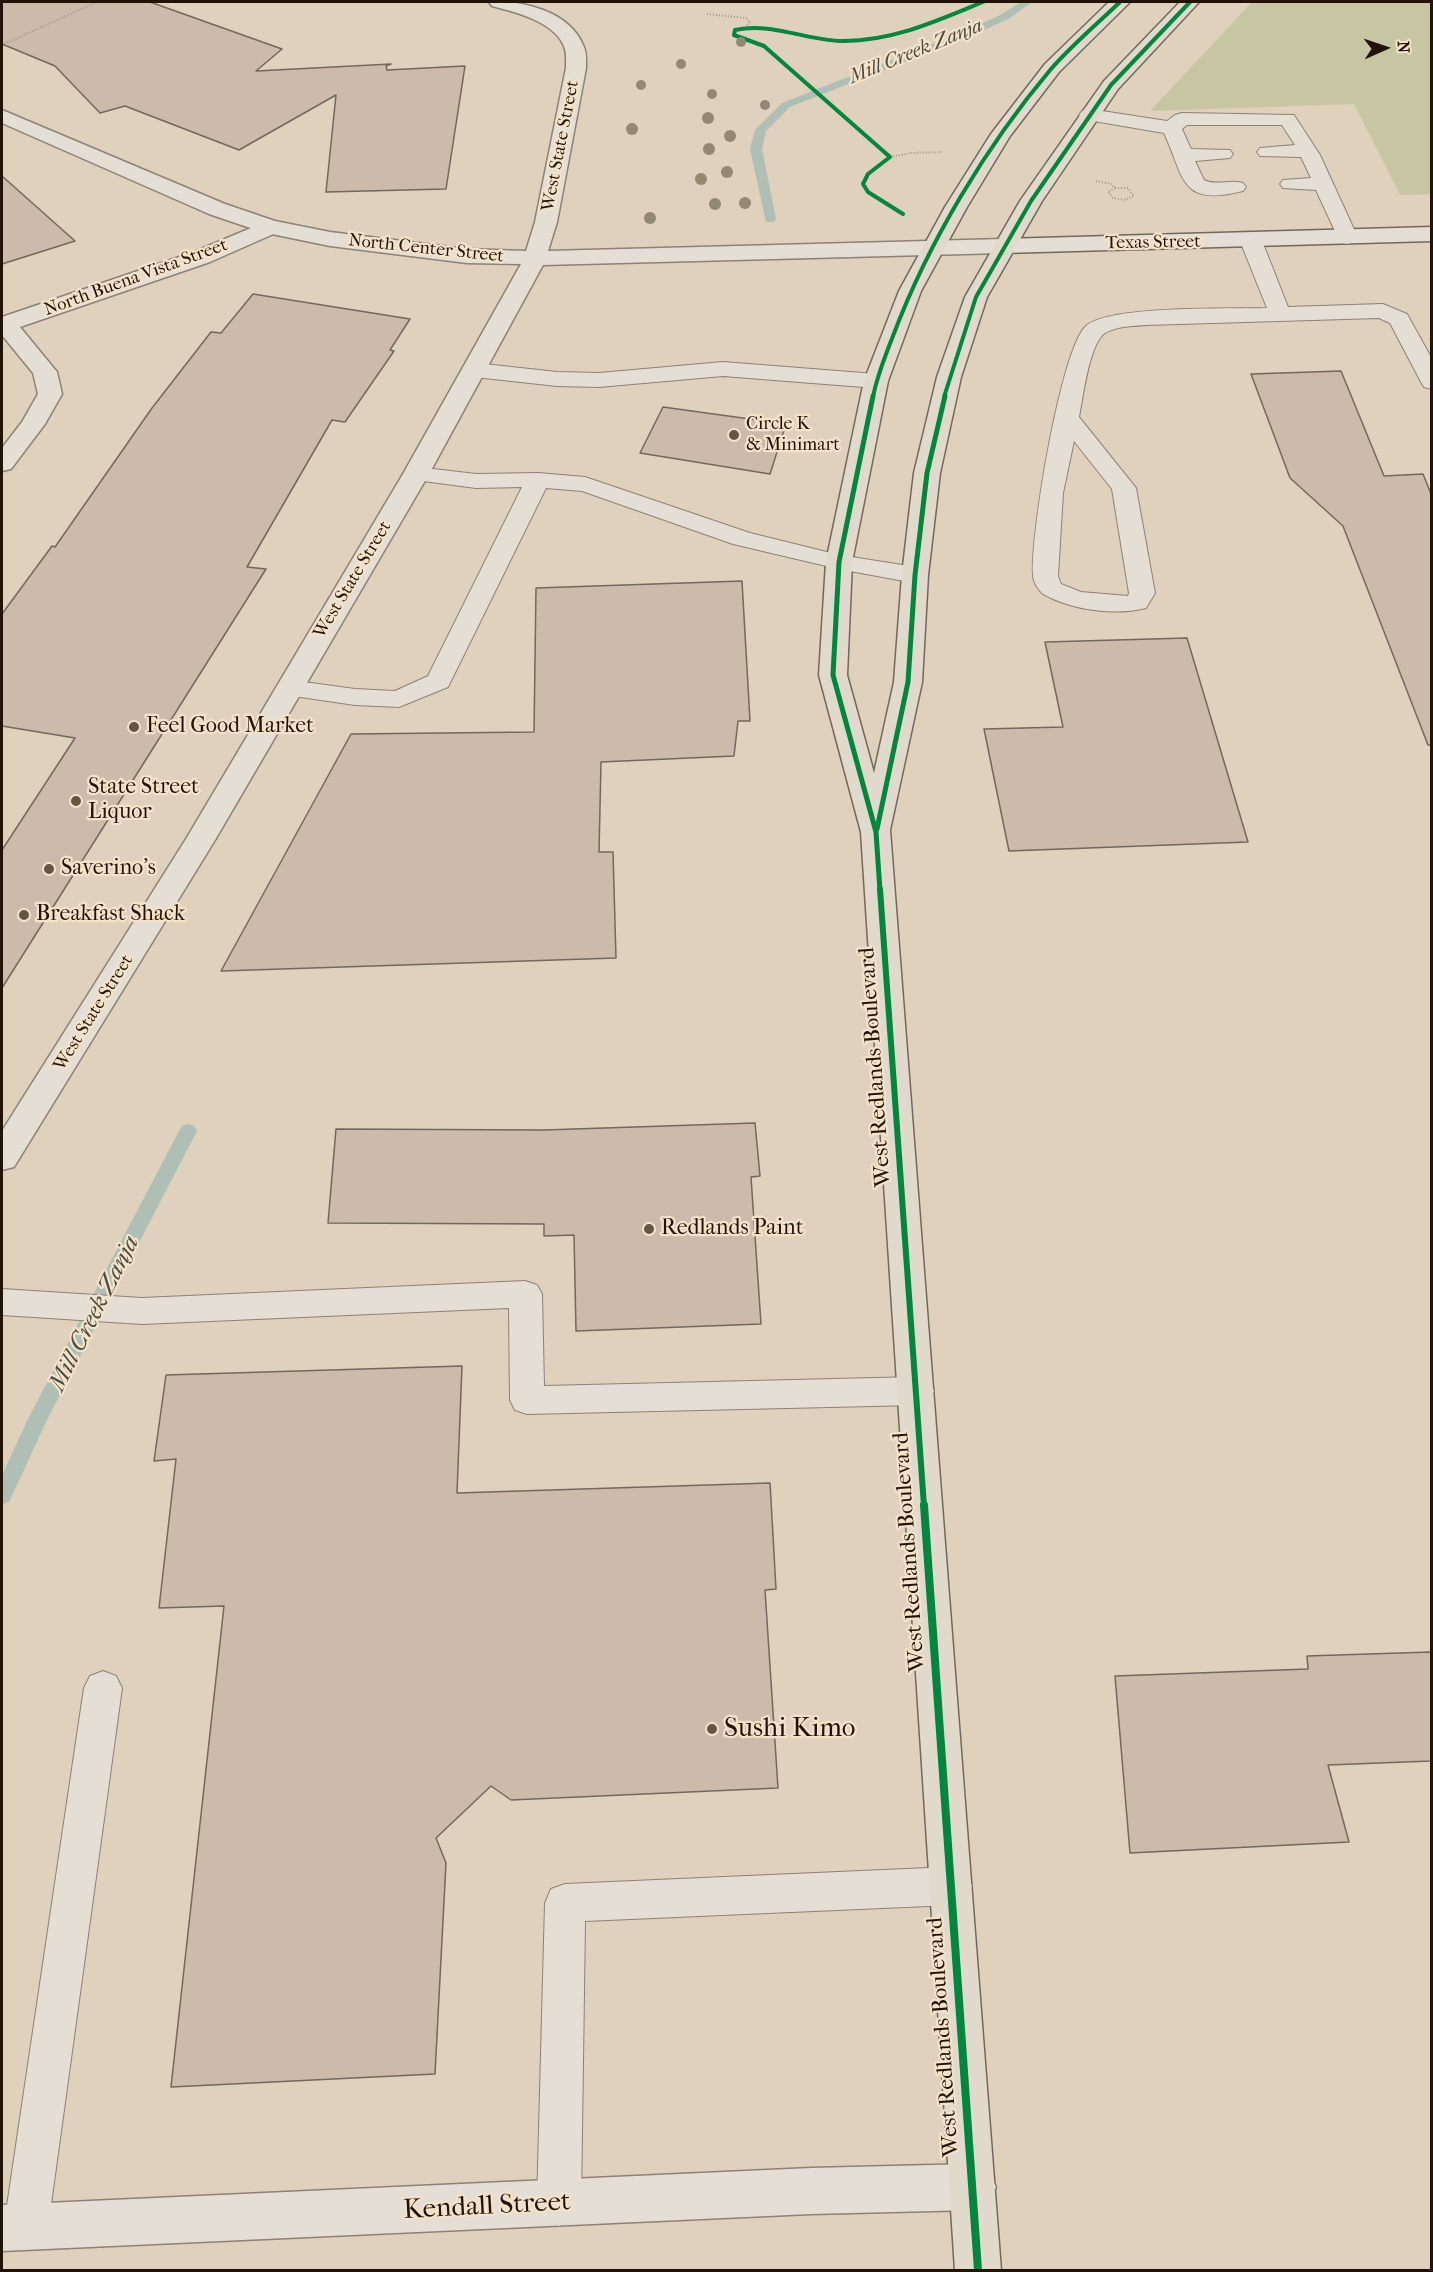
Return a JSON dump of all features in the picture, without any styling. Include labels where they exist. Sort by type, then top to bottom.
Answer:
[{"type":"main road","name":"West Redlands Boulevard","points":[[978,2271],[876,832],[833,675],[839,562],[876,381],[910,291],[1001,134],[1052,68],[1120,2]]},
{"type":"main road","name":"West Redlands Boulevard","points":[[876,832],[908,682],[915,575],[927,473],[950,377],[976,297],[1003,246],[1089,115],[1111,85],[1190,2]]},
{"type":"street","name":"West State Street","points":[[2,1158],[200,840],[416,474],[535,258],[546,222],[576,68],[576,53],[572,41],[561,29],[534,15],[500,2]]},
{"type":"street","name":"North Center Street","points":[[2,116],[217,209],[270,227],[330,239],[467,256],[535,258],[874,251]]},
{"type":"street","name":"North Buena Vista Street","points":[[3,325],[202,257],[270,227]]},
{"type":"street","name":"Texas Street","points":[[874,251],[1431,234]]},
{"type":"street","points":[[2,464],[33,424],[50,394],[45,372],[3,325]]},
{"type":"street","name":"Kendall Street","points":[[14,2227],[811,2191],[973,2187]]},
{"type":"lane","points":[[1089,115],[1171,128],[1176,135],[1194,183],[1202,188],[1236,187]]},
{"type":"lane","points":[[1171,128],[1182,119],[1287,119],[1292,122],[1347,238]]},
{"type":"lane","points":[[1268,152],[1307,151]]},
{"type":"lane","points":[[1184,155],[1223,154]]},
{"type":"lane","points":[[1290,184],[1323,184]]},
{"type":"lane","points":[[1251,241],[1280,314]]},
{"type":"lane","points":[[1068,418],[1124,488],[1142,593],[1137,603],[1118,605],[1067,596],[1050,588],[1045,576],[1051,493],[1082,352],[1094,330],[1111,322],[1146,318],[1383,311],[1399,319],[1431,382]]},
{"type":"lane","points":[[475,370],[557,379],[599,380],[723,369],[876,381]]},
{"type":"lane","points":[[416,474],[476,481],[538,480],[585,484],[742,539],[839,562],[915,575]]},
{"type":"lane","points":[[290,688],[355,697],[399,699],[439,681],[538,480]]},
{"type":"lane","points":[[2,1302],[142,1311],[525,1294],[527,1400],[917,1390]]},
{"type":"lane","points":[[14,2227],[103,1688]]},
{"type":"lane","points":[[559,2204],[565,1903],[952,1886]]},
{"type":"path","points":[[2,45],[97,2]]},
{"type":"path","points":[[707,14],[746,18],[750,22],[750,27],[735,30]]},
{"type":"path","points":[[882,163],[887,154],[949,152]]},
{"type":"path","points":[[1095,180],[1111,184],[1115,188],[1128,188],[1134,196],[1125,200],[1113,198],[1108,192],[1115,188]]},
{"type":"shaded area","points":[[1252,2],[1431,2],[1431,194],[1400,195],[1354,104],[1150,111]]},
{"type":"building","points":[[2,2],[150,2],[282,49],[256,71],[391,64],[386,66],[387,70],[465,66],[446,189],[326,192],[336,95],[239,150],[125,106],[100,113],[55,66],[2,44]]},
{"type":"building","points":[[2,176],[75,241],[2,264]]},
{"type":"building","points":[[253,294],[410,319],[390,350],[394,351],[345,422],[332,420],[247,567],[266,569],[2,988],[2,850],[75,738],[2,726],[2,614],[52,546],[55,547],[152,408],[211,332],[221,333]]},
{"type":"building","points":[[1341,371],[1384,476],[1423,474],[1431,494],[1431,745],[1428,745],[1343,526],[1290,478],[1251,374]]},
{"type":"building","points":[[663,407],[786,424],[770,474],[640,453]]},
{"type":"building","points":[[742,581],[750,721],[738,721],[734,756],[601,762],[599,852],[613,852],[616,958],[221,971],[351,734],[534,732],[536,588]]},
{"type":"building","points":[[1187,638],[1248,842],[1009,851],[984,729],[1063,727],[1045,642]]},
{"type":"building","name":"Redlands Paint","points":[[755,1123],[760,1176],[751,1177],[761,1324],[576,1331],[574,1235],[544,1236],[544,1224],[328,1223],[336,1129],[544,1130]]},
{"type":"building","points":[[462,1366],[457,1493],[770,1483],[776,1589],[765,1590],[778,1788],[511,1800],[491,1786],[436,1838],[446,1863],[435,2074],[171,2087],[224,1606],[159,1608],[176,1459],[154,1461],[166,1375]]},
{"type":"building","points":[[1431,1652],[1431,1761],[1328,1765],[1349,1842],[1130,1853],[1115,1676],[1308,1669],[1307,1656]]},
{"type":"waterway","name":"Mill Creek Zanja","points":[[770,219],[756,149],[761,130],[786,105],[974,31],[1006,16],[1027,2]]},
{"type":"waterway","name":"Mill Creek Zanja","points":[[2,1496],[38,1419],[188,1131]]},
{"type":"cycle path","points":[[903,214],[868,192],[863,184],[868,174],[890,157],[764,46],[734,35],[735,30],[760,27],[827,40],[878,39],[913,30],[983,2]]},
{"type":"cycle path","points":[[978,2270],[876,832],[833,675],[839,562],[876,381],[910,291],[956,207],[1001,134],[1052,68],[1120,2]]},
{"type":"cycle path","points":[[877,829],[908,682],[915,575],[927,473],[949,377],[976,297],[1031,201],[1111,85],[1190,2]]},
{"type":"place","name":"Circle K & Minimart","points":[[734,435]]},
{"type":"place","name":"Feel Good Market","points":[[134,727]]},
{"type":"place","name":"State Street Liquor","points":[[76,801]]},
{"type":"place","name":"Saverino's","points":[[49,869]]},
{"type":"place","name":"Breakfast Shack","points":[[24,915]]},
{"type":"place","name":"Redlands Paint","points":[[649,1229]]},
{"type":"place","name":"Sushi Kimo","points":[[712,1729]]}]
